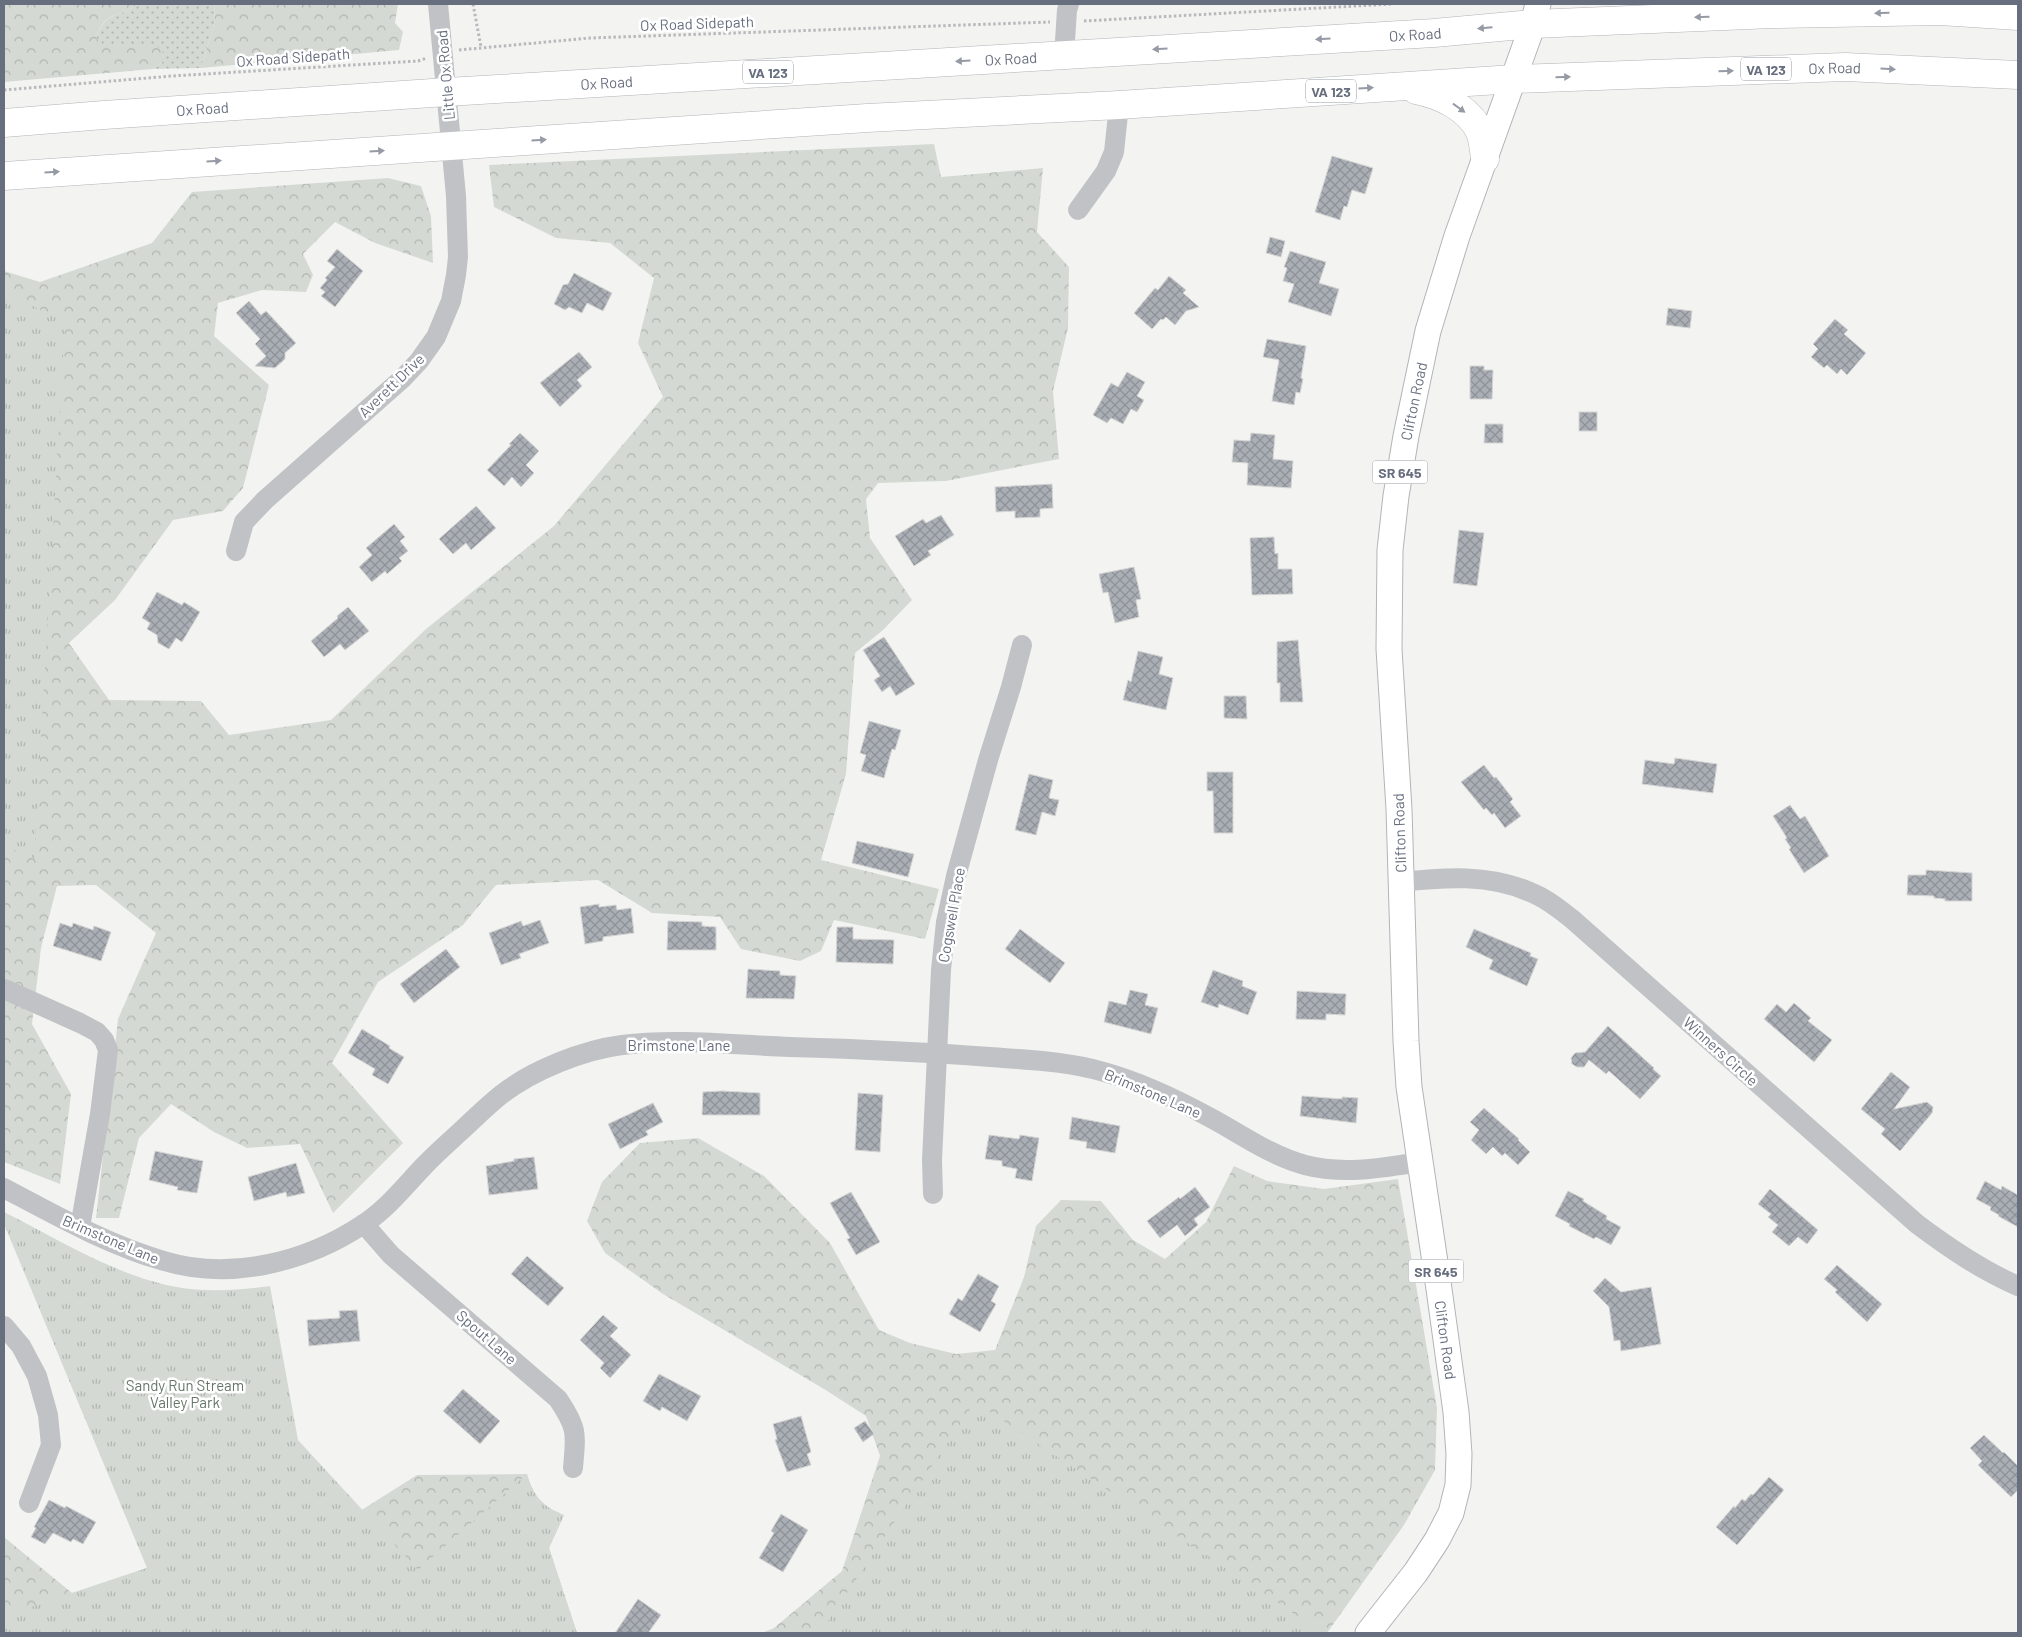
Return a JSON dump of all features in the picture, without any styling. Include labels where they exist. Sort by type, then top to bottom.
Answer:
[{"type":"highway","name":"Ox Road","points":[[4,123],[448,92],[1434,33],[1536,14],[1774,14],[1940,11],[2018,16]]},
{"type":"highway","name":"Ox Road","points":[[4,176],[866,118],[1119,105],[1514,79],[1845,68],[2018,75]]},
{"type":"highway","points":[[1398,86],[1436,96],[1448,101],[1466,113],[1475,123],[1480,133],[1485,158]]},
{"type":"main road","name":"Clifton Road","points":[[1368,1633],[1416,1572],[1437,1540],[1451,1513],[1458,1485],[1459,1454],[1456,1412],[1409,1088],[1388,612],[1390,550],[1396,496],[1428,331],[1457,236],[1536,14]]},
{"type":"street","name":"Little Ox Road","points":[[438,4],[452,146]]},
{"type":"street","points":[[1064,56],[1068,13]]},
{"type":"street","points":[[1078,210],[1106,171],[1114,152],[1119,105]]},
{"type":"street","name":"Averett Drive","points":[[236,550],[244,522],[254,511],[403,378],[419,361],[436,337],[451,301],[458,257],[452,146]]},
{"type":"street","name":"Cogswell Place","points":[[933,1194],[932,1160],[941,970],[946,922],[956,876],[1022,645]]},
{"type":"street","name":"Winners Circle","points":[[1401,882],[1443,877],[1487,879],[1531,892],[1545,900],[1572,919],[1917,1224],[1954,1252],[1999,1278],[2018,1286]]},
{"type":"street","points":[[4,990],[97,1032],[104,1040],[108,1050],[100,1114],[80,1227]]},
{"type":"street","name":"Brimstone Lane","points":[[4,1188],[123,1247],[167,1262],[213,1268],[251,1267],[294,1258],[326,1246],[364,1224],[387,1205],[427,1163],[503,1093],[538,1072],[586,1053],[620,1045],[658,1042],[867,1049],[1049,1062],[1101,1071],[1130,1080],[1179,1101],[1265,1150],[1307,1166],[1351,1171],[1419,1162]]},
{"type":"street","name":"Spout Lane","points":[[364,1224],[391,1254],[558,1399],[571,1418],[576,1435],[573,1468]]},
{"type":"street","points":[[4,1326],[21,1346],[37,1376],[48,1415],[51,1445],[29,1503]]},
{"type":"path","points":[[473,4],[481,47]]},
{"type":"path","name":"Ox Road Sidepath","points":[[4,90],[172,76],[418,61],[465,49],[590,38],[1068,13],[1234,14],[1392,4]]},
{"type":"green space","points":[[4,4],[137,4],[104,22],[96,38],[103,44],[145,44],[157,46],[166,56],[162,63],[153,69],[4,82]]},
{"type":"green space","points":[[137,4],[214,4],[215,21],[201,68],[153,69],[162,63],[112,45],[102,44],[96,38],[100,29],[109,18],[131,9]]},
{"type":"green space","points":[[214,4],[398,4],[395,23],[403,32],[399,50],[201,68],[215,21]]},
{"type":"green space","points":[[934,144],[941,177],[1043,168],[1037,232],[1069,267],[1068,328],[1053,391],[1059,459],[946,481],[878,483],[866,499],[870,538],[912,600],[883,630],[855,653],[846,774],[821,860],[939,889],[925,939],[834,920],[821,951],[800,961],[741,949],[720,917],[652,913],[598,880],[496,885],[463,925],[378,982],[332,1063],[403,1143],[333,1213],[300,1144],[247,1148],[214,1132],[171,1104],[139,1138],[119,1218],[96,1218],[118,1019],[156,933],[96,885],[57,886],[41,948],[32,1024],[71,1094],[60,1184],[4,1162],[4,271],[40,282],[152,243],[192,192],[388,178],[421,186],[431,216],[433,263],[375,243],[335,222],[303,254],[313,275],[306,292],[262,290],[218,303],[214,336],[269,385],[243,488],[223,511],[173,520],[115,600],[69,643],[109,700],[201,701],[229,735],[331,720],[426,629],[554,526],[663,397],[638,343],[654,278],[610,243],[556,238],[494,207],[489,165]]},
{"type":"green space","points":[[4,293],[65,321],[34,859],[4,845]]},
{"type":"green space","points":[[698,1138],[764,1176],[830,1243],[879,1330],[910,1343],[956,1354],[995,1350],[1024,1277],[1036,1226],[1061,1200],[1101,1201],[1133,1240],[1165,1259],[1206,1222],[1234,1166],[1267,1181],[1324,1189],[1398,1179],[1437,1408],[1435,1470],[1404,1525],[1327,1633],[762,1633],[774,1628],[842,1571],[880,1456],[866,1416],[824,1389],[663,1294],[605,1253],[587,1221],[602,1182],[640,1143]]},
{"type":"green space","name":"Sandy Run Stream Valley Park","points":[[4,1212],[90,1257],[135,1276],[159,1283],[204,1290],[270,1286],[298,1440],[418,1570],[527,1474],[532,1489],[540,1500],[564,1515],[549,1548],[577,1633],[4,1633],[4,1616],[147,1568],[4,1224]]},
{"type":"green space","points":[[975,1402],[1323,1633],[820,1633]]},
{"type":"green space","points":[[527,1474],[532,1489],[540,1500],[564,1515],[549,1548],[577,1633],[4,1633],[4,1537],[72,1593],[147,1568],[281,1561],[417,1475]]},
{"type":"building","points":[[1332,156],[1373,168],[1365,194],[1352,190],[1347,207],[1344,206],[1340,220],[1315,212]]},
{"type":"building","points":[[1270,237],[1285,241],[1281,257],[1266,253]]},
{"type":"building","points":[[337,249],[363,271],[335,307],[321,296],[325,292],[320,288],[327,280],[325,278],[335,267],[327,261]]},
{"type":"building","points":[[1290,251],[1326,262],[1319,283],[1339,289],[1331,316],[1288,302],[1294,284],[1283,281],[1287,268],[1284,267]]},
{"type":"building","points":[[574,273],[612,293],[603,311],[587,303],[582,313],[569,307],[565,310],[554,304],[563,285],[568,284]]},
{"type":"building","points":[[1169,276],[1186,290],[1183,293],[1199,307],[1186,311],[1175,325],[1166,317],[1163,320],[1161,319],[1152,329],[1134,313],[1155,288],[1158,290]]},
{"type":"building","points":[[249,301],[261,315],[266,311],[296,343],[285,353],[285,359],[275,368],[255,366],[266,356],[255,344],[260,339],[236,313]]},
{"type":"building","points":[[1668,308],[1692,311],[1690,328],[1666,325]]},
{"type":"building","points":[[1835,319],[1848,330],[1844,334],[1866,353],[1847,375],[1841,369],[1837,374],[1827,365],[1824,368],[1811,357],[1818,349],[1813,344]]},
{"type":"building","points":[[1267,339],[1306,346],[1301,378],[1303,379],[1300,393],[1296,392],[1294,405],[1272,401],[1279,360],[1263,357]]},
{"type":"building","points":[[579,352],[592,367],[577,380],[582,386],[560,407],[540,383]]},
{"type":"building","points":[[1470,366],[1484,366],[1484,370],[1493,370],[1492,399],[1470,399]]},
{"type":"building","points":[[1127,372],[1145,382],[1137,396],[1144,400],[1137,412],[1131,409],[1123,424],[1111,418],[1107,423],[1093,415],[1111,383],[1118,387]]},
{"type":"building","points":[[1579,412],[1597,412],[1597,431],[1579,431]]},
{"type":"building","points":[[1485,424],[1503,424],[1503,443],[1484,443]]},
{"type":"building","points":[[520,433],[539,451],[526,465],[534,473],[521,487],[512,477],[504,486],[487,470]]},
{"type":"building","points":[[1251,433],[1275,435],[1273,459],[1293,461],[1291,488],[1247,485],[1248,463],[1232,462],[1234,440],[1250,441]]},
{"type":"building","points":[[1052,484],[1053,508],[1040,509],[1040,517],[1015,518],[1015,511],[996,512],[995,487]]},
{"type":"building","points":[[476,506],[496,528],[471,550],[466,543],[453,554],[439,539]]},
{"type":"building","points":[[941,515],[954,535],[928,551],[931,555],[914,566],[895,536],[923,519],[926,523]]},
{"type":"building","points":[[394,524],[405,537],[400,541],[408,551],[399,558],[402,561],[387,574],[385,571],[372,582],[359,567],[372,555],[366,548]]},
{"type":"building","points":[[1459,530],[1484,533],[1477,586],[1453,583]]},
{"type":"building","points":[[1274,537],[1275,554],[1278,553],[1278,569],[1292,569],[1293,594],[1252,595],[1250,538]]},
{"type":"building","points":[[1134,567],[1141,599],[1136,600],[1139,617],[1115,623],[1108,592],[1103,593],[1099,574]]},
{"type":"building","points":[[157,592],[182,605],[184,602],[200,612],[182,642],[176,638],[169,649],[158,643],[157,635],[147,629],[150,623],[142,618]]},
{"type":"building","points":[[348,607],[369,631],[345,650],[340,644],[324,657],[311,641]]},
{"type":"building","points":[[884,637],[915,684],[896,696],[890,686],[882,692],[874,680],[880,676],[863,650]]},
{"type":"building","points":[[1298,640],[1303,702],[1280,702],[1280,683],[1277,683],[1277,642]]},
{"type":"building","points":[[1138,651],[1163,657],[1159,674],[1173,678],[1166,710],[1123,700],[1128,680],[1131,682]]},
{"type":"building","points":[[1224,696],[1246,696],[1247,719],[1224,718]]},
{"type":"building","points":[[869,721],[901,730],[895,750],[892,749],[884,778],[861,771],[866,755],[860,753]]},
{"type":"building","points":[[1675,758],[1717,764],[1713,793],[1642,784],[1645,760],[1674,764]]},
{"type":"building","points":[[1484,765],[1513,799],[1510,802],[1521,816],[1505,828],[1494,813],[1492,815],[1486,808],[1484,810],[1461,782]]},
{"type":"building","points":[[1207,772],[1233,772],[1233,833],[1214,833],[1213,791],[1207,791]]},
{"type":"building","points":[[1029,774],[1053,780],[1049,798],[1059,800],[1055,816],[1042,812],[1036,835],[1015,830]]},
{"type":"building","points":[[1790,805],[1800,819],[1805,816],[1829,856],[1804,873],[1789,849],[1791,848],[1785,839],[1787,838],[1773,816]]},
{"type":"building","points":[[857,841],[914,854],[908,877],[852,863]]},
{"type":"building","points":[[1926,870],[1972,873],[1972,901],[1945,901],[1945,899],[1934,898],[1934,896],[1907,895],[1908,875],[1926,875]]},
{"type":"building","points":[[599,904],[599,907],[616,905],[617,910],[631,908],[634,933],[603,937],[603,941],[585,944],[580,907]]},
{"type":"building","points":[[540,920],[549,943],[519,954],[521,958],[501,965],[489,933],[521,921],[523,926]]},
{"type":"building","points":[[668,921],[702,922],[702,926],[716,927],[716,950],[667,950]]},
{"type":"building","points":[[60,923],[72,927],[73,923],[93,930],[94,926],[111,932],[101,961],[53,946]]},
{"type":"building","points":[[837,927],[853,927],[853,939],[894,940],[893,964],[836,962]]},
{"type":"building","points":[[1020,929],[1065,963],[1050,983],[1005,949]]},
{"type":"building","points":[[1474,929],[1531,953],[1530,956],[1538,959],[1527,986],[1489,969],[1493,960],[1466,947]]},
{"type":"building","points":[[446,949],[460,967],[414,1003],[400,984]]},
{"type":"building","points":[[748,969],[780,971],[780,975],[796,976],[794,999],[746,998]]},
{"type":"building","points":[[1213,970],[1243,981],[1242,986],[1257,992],[1248,1015],[1219,1004],[1218,1008],[1201,1002]]},
{"type":"building","points":[[1130,990],[1148,994],[1145,1005],[1158,1008],[1151,1034],[1104,1022],[1109,1001],[1126,1005]]},
{"type":"building","points":[[1297,991],[1346,994],[1345,1015],[1326,1014],[1326,1020],[1296,1019]]},
{"type":"building","points":[[1794,1003],[1811,1018],[1808,1021],[1832,1040],[1814,1062],[1764,1019],[1777,1004],[1786,1012]]},
{"type":"building","points":[[1608,1026],[1661,1076],[1640,1099],[1609,1071],[1606,1074],[1589,1060],[1584,1067],[1577,1067],[1572,1064],[1571,1058],[1575,1053],[1585,1052]]},
{"type":"building","points":[[362,1029],[404,1057],[388,1084],[372,1075],[375,1069],[348,1053]]},
{"type":"building","points":[[1891,1072],[1910,1087],[1894,1109],[1927,1102],[1933,1107],[1932,1113],[1900,1151],[1881,1134],[1885,1129],[1861,1109]]},
{"type":"building","points":[[703,1092],[760,1093],[760,1115],[702,1115]]},
{"type":"building","points":[[858,1093],[883,1095],[880,1152],[855,1150]]},
{"type":"building","points":[[1302,1096],[1342,1099],[1342,1097],[1358,1098],[1356,1123],[1300,1116]]},
{"type":"building","points":[[653,1103],[663,1122],[646,1131],[648,1135],[620,1149],[608,1124]]},
{"type":"building","points":[[1484,1108],[1519,1139],[1530,1152],[1518,1165],[1505,1153],[1502,1156],[1493,1147],[1486,1154],[1471,1140],[1479,1130],[1470,1122]]},
{"type":"building","points":[[1072,1117],[1120,1126],[1115,1153],[1086,1148],[1087,1142],[1069,1139]]},
{"type":"building","points":[[989,1135],[1019,1139],[1020,1135],[1039,1138],[1032,1181],[1015,1178],[1017,1169],[1002,1166],[1002,1161],[985,1159]]},
{"type":"building","points":[[155,1151],[203,1161],[197,1193],[177,1190],[178,1187],[149,1180]]},
{"type":"building","points":[[534,1157],[538,1189],[489,1195],[486,1166],[514,1161],[514,1159]]},
{"type":"building","points":[[296,1163],[305,1193],[287,1197],[286,1192],[254,1201],[248,1177]]},
{"type":"building","points":[[1985,1181],[2001,1190],[2002,1186],[2018,1195],[2018,1227],[1998,1216],[1990,1210],[1991,1207],[1976,1199]]},
{"type":"building","points":[[1195,1187],[1210,1207],[1194,1219],[1198,1225],[1185,1236],[1177,1225],[1160,1238],[1147,1221]]},
{"type":"building","points":[[1770,1189],[1818,1230],[1807,1244],[1798,1237],[1789,1246],[1772,1232],[1778,1225],[1768,1217],[1771,1214],[1758,1204]]},
{"type":"building","points":[[1568,1191],[1584,1199],[1583,1201],[1607,1216],[1606,1219],[1621,1227],[1611,1245],[1596,1237],[1594,1239],[1569,1226],[1570,1224],[1555,1216]]},
{"type":"building","points":[[851,1192],[880,1242],[856,1255],[847,1239],[850,1238],[830,1203]]},
{"type":"building","points":[[527,1256],[564,1288],[548,1306],[511,1274]]},
{"type":"building","points":[[1837,1265],[1882,1304],[1867,1322],[1824,1279]]},
{"type":"building","points":[[978,1274],[999,1286],[991,1301],[996,1304],[980,1332],[949,1314],[958,1298],[962,1301]]},
{"type":"building","points":[[1605,1278],[1621,1292],[1651,1287],[1661,1344],[1621,1351],[1620,1340],[1614,1341],[1609,1307],[1593,1291]]},
{"type":"building","points":[[357,1310],[360,1341],[309,1346],[307,1320],[340,1318],[339,1311]]},
{"type":"building","points":[[603,1315],[618,1328],[610,1336],[631,1355],[610,1378],[600,1368],[604,1363],[580,1340]]},
{"type":"building","points":[[659,1374],[701,1396],[687,1421],[662,1407],[660,1411],[643,1401]]},
{"type":"building","points":[[463,1389],[500,1421],[480,1444],[443,1411]]},
{"type":"building","points":[[801,1416],[811,1452],[807,1454],[811,1465],[787,1472],[775,1440],[777,1439],[773,1424]]},
{"type":"building","points":[[865,1421],[874,1434],[863,1442],[854,1428]]},
{"type":"building","points":[[1984,1435],[2018,1466],[2018,1490],[2011,1497],[1978,1465],[1982,1461],[1970,1448]]},
{"type":"building","points":[[1769,1477],[1784,1490],[1737,1545],[1716,1527],[1734,1506],[1735,1508],[1742,1499],[1745,1501],[1751,1494],[1753,1495]]},
{"type":"building","points":[[49,1500],[65,1508],[66,1506],[96,1522],[83,1544],[73,1539],[71,1542],[53,1533],[45,1544],[31,1537],[36,1528],[34,1527]]},
{"type":"building","points":[[781,1514],[808,1530],[783,1572],[759,1558],[774,1533],[771,1531]]},
{"type":"building","points":[[638,1599],[661,1615],[648,1633],[615,1633]]}]
